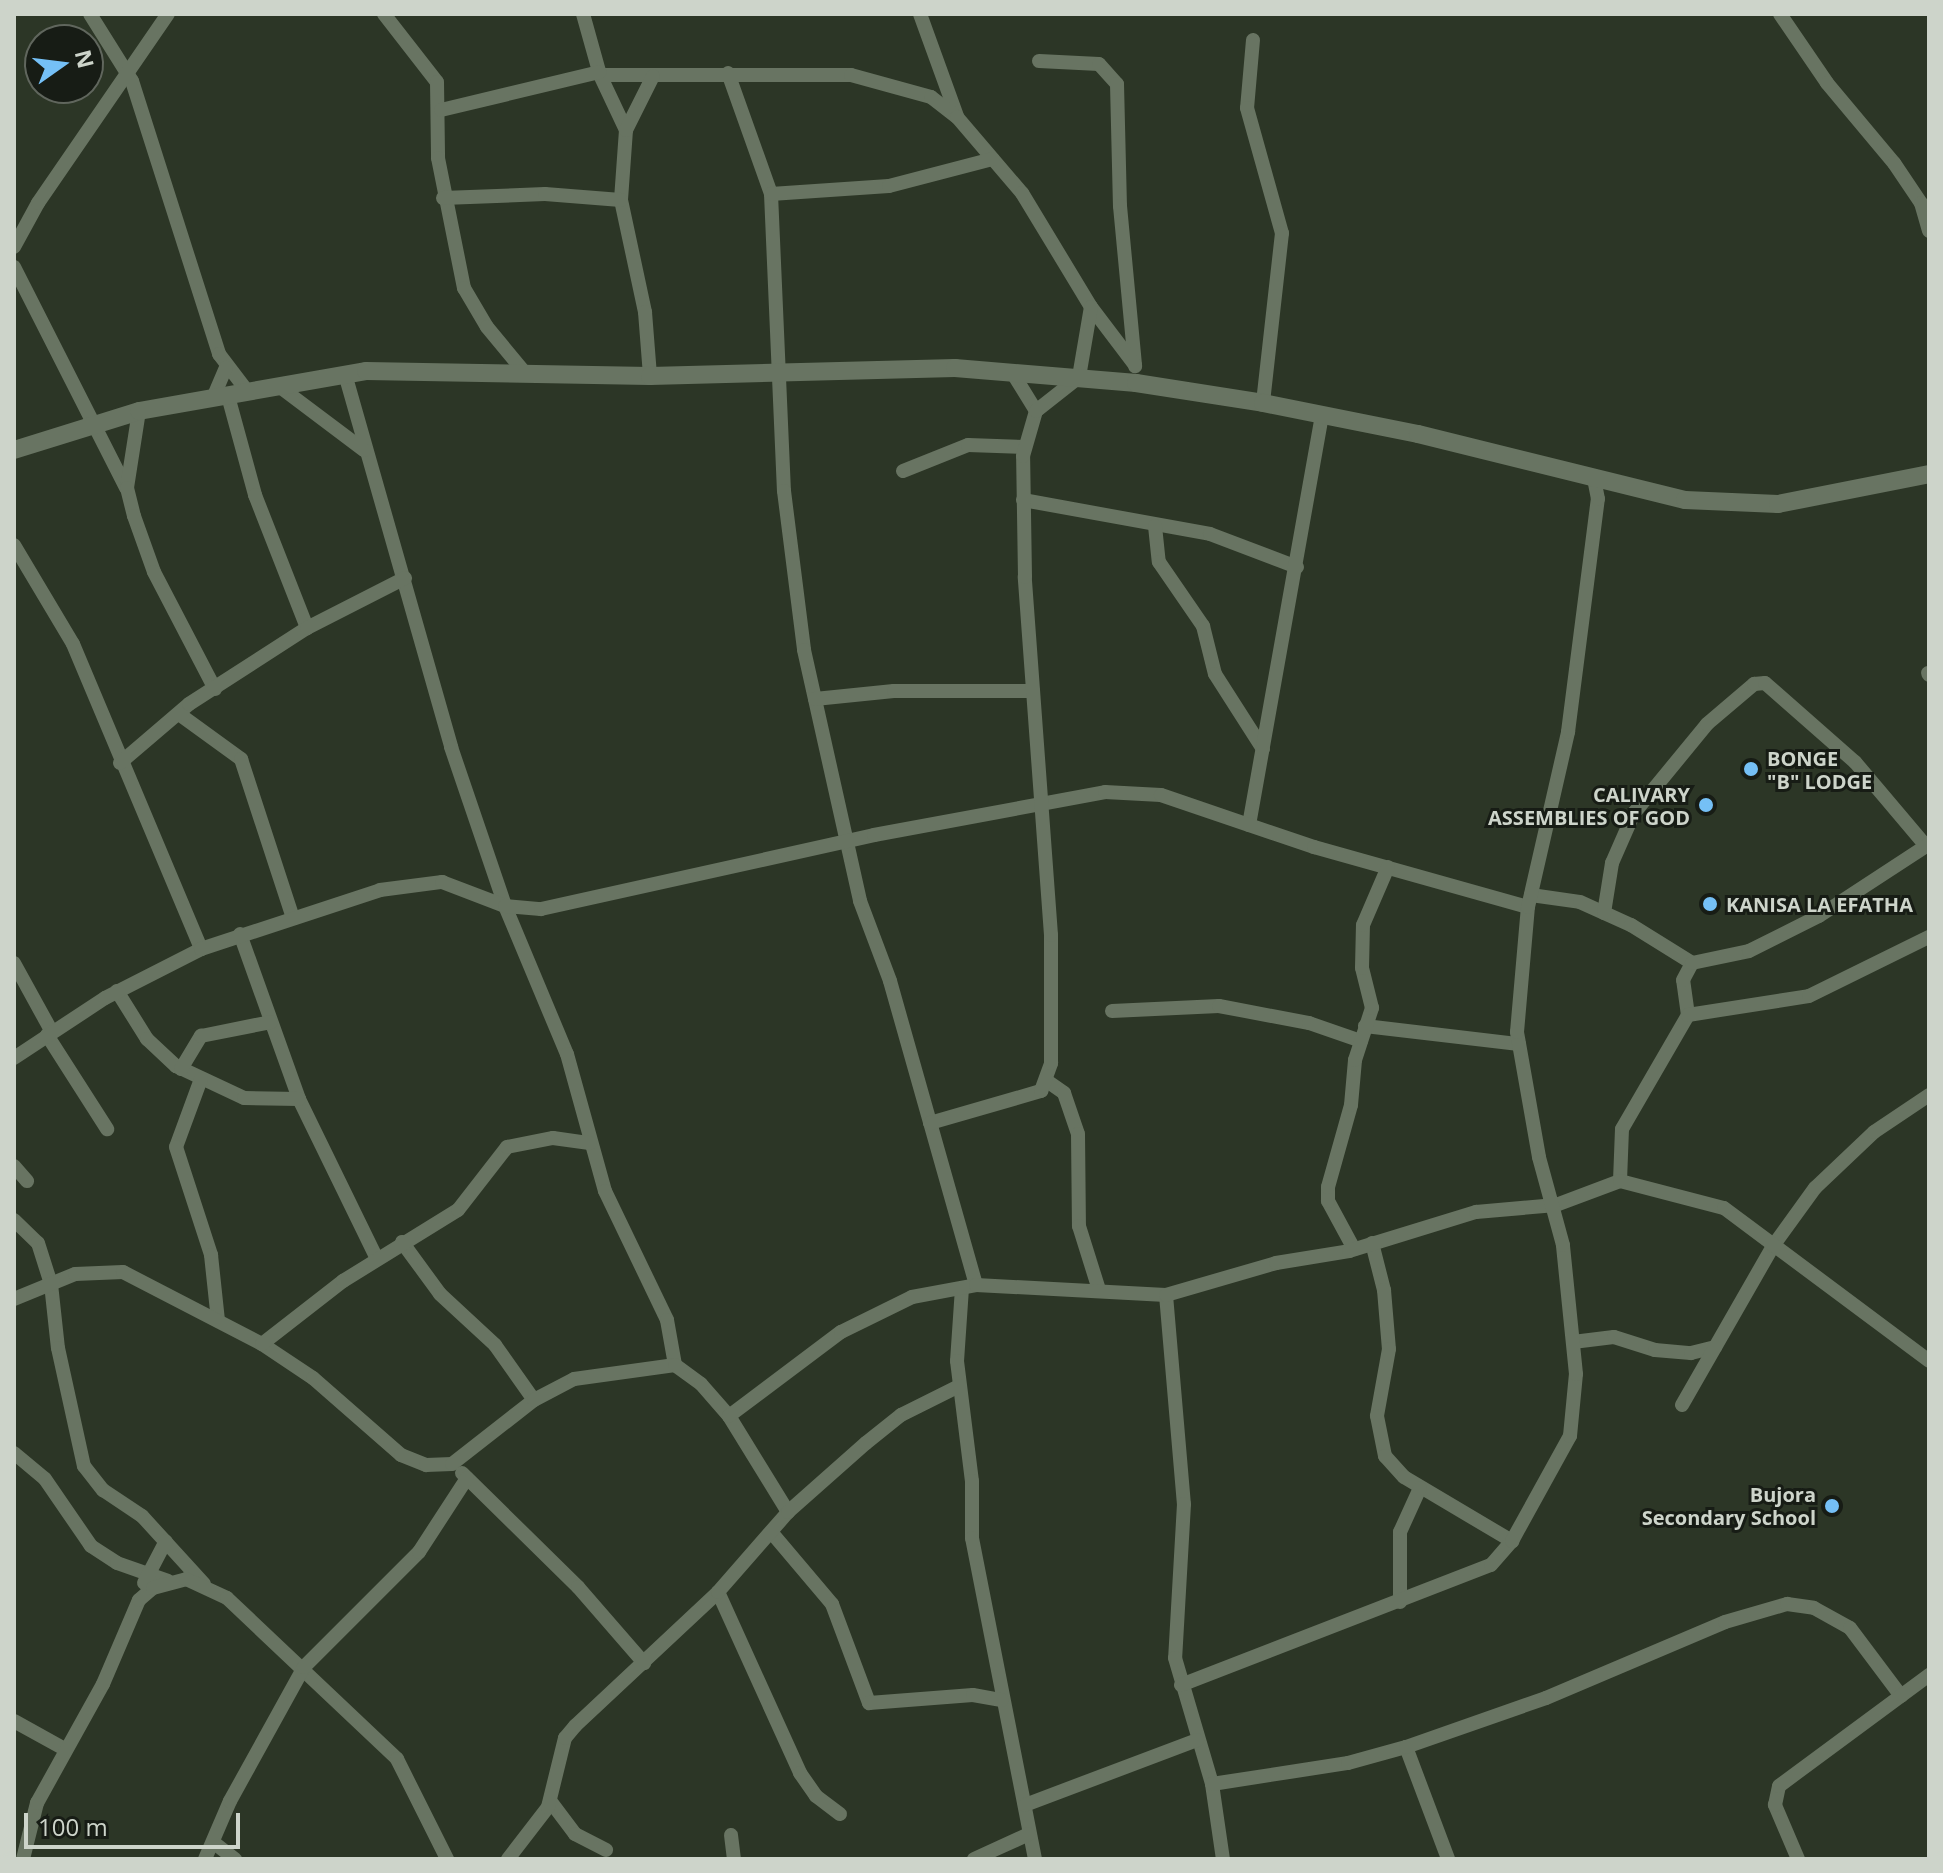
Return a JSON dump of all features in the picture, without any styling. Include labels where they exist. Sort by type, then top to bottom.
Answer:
[{"type":"street","points":[[90,14],[128,72],[226,368],[248,392]]},
{"type":"street","points":[[14,247],[168,14]]},
{"type":"street","points":[[384,14],[430,66],[441,110],[438,158],[443,198],[464,288],[487,327],[525,373]]},
{"type":"street","points":[[583,14],[600,74],[626,130]]},
{"type":"street","points":[[920,14],[957,117]]},
{"type":"street","points":[[1780,14],[1827,83],[1894,163],[1921,203],[1929,231]]},
{"type":"street","points":[[1253,40],[1247,108],[1282,233],[1263,403]]},
{"type":"street","points":[[1039,61],[1099,64],[1117,84],[1120,206],[1135,374]]},
{"type":"street","points":[[728,73],[771,194],[772,324],[780,374],[790,557],[815,699],[860,901],[890,981],[930,1123],[969,1286],[959,1386],[972,1481],[972,1538],[1035,1859]]},
{"type":"street","points":[[441,110],[600,74],[851,75],[902,85],[957,117],[993,159],[1046,229],[1091,307],[1135,374]]},
{"type":"street","points":[[650,376],[645,312],[621,200],[626,130],[653,76]]},
{"type":"street","points":[[771,194],[889,186],[993,159]]},
{"type":"street","points":[[443,198],[545,194],[621,200]]},
{"type":"street","points":[[14,267],[91,423],[127,488],[154,572],[215,689]]},
{"type":"street","points":[[930,1123],[1041,1091],[1047,1081],[1054,1036],[1023,500],[1025,447],[1036,411],[1079,377],[1091,307]]},
{"type":"street","points":[[226,368],[221,397],[307,628]]},
{"type":"street","points":[[14,450],[91,423],[139,411],[345,374],[397,369],[650,376],[1011,372],[1079,377],[1135,374],[1322,414],[1685,500],[1778,504],[1929,474]]},
{"type":"street","points":[[1011,372],[1036,411]]},
{"type":"street","points":[[345,374],[364,450],[405,578],[431,683],[505,906],[567,1054],[590,1143],[613,1212],[667,1320],[675,1365],[701,1384],[729,1416],[788,1512]]},
{"type":"street","points":[[280,387],[364,450]]},
{"type":"street","points":[[127,488],[139,411]]},
{"type":"street","points":[[1249,825],[1322,414]]},
{"type":"street","points":[[903,471],[968,445],[1025,447]]},
{"type":"street","points":[[1181,1685],[1491,1565],[1512,1541],[1570,1436],[1576,1389],[1556,1205],[1539,1157],[1519,1044],[1530,901],[1568,732],[1598,499],[1594,478]]},
{"type":"street","points":[[1023,500],[1210,534],[1297,567]]},
{"type":"street","points":[[1155,526],[1159,562],[1203,626],[1215,674],[1263,749]]},
{"type":"street","points":[[14,545],[73,644],[120,763],[201,949]]},
{"type":"street","points":[[120,763],[179,714],[307,628],[405,578]]},
{"type":"street","points":[[14,1058],[117,991],[201,949],[292,915],[414,883],[462,886],[505,906],[541,909],[846,841],[1139,790],[1388,867],[1530,901],[1580,902],[1692,963],[1749,951],[1777,937],[1876,883],[1927,845],[1855,762],[1765,683],[1754,684],[1707,724],[1634,813],[1612,863],[1604,913]]},
{"type":"street","points":[[815,699],[894,691],[1033,691]]},
{"type":"street","points":[[179,714],[241,759],[292,915]]},
{"type":"street","points":[[1354,1249],[1328,1201],[1328,1187],[1351,1105],[1372,1001],[1362,968],[1363,925],[1388,867]]},
{"type":"street","points":[[240,934],[299,1099],[377,1259]]},
{"type":"street","points":[[1688,1015],[1809,996],[1929,937]]},
{"type":"street","points":[[14,963],[49,1033],[107,1129]]},
{"type":"street","points":[[1620,1181],[1622,1129],[1688,1015],[1683,980],[1692,963]]},
{"type":"street","points":[[117,991],[147,1039],[181,1069],[244,1098],[299,1099]]},
{"type":"street","points":[[1112,1011],[1219,1006],[1363,1034],[1519,1044]]},
{"type":"street","points":[[181,1069],[201,1036],[271,1022]]},
{"type":"street","points":[[201,1079],[176,1147],[211,1255],[218,1321]]},
{"type":"street","points":[[1047,1081],[1064,1093],[1078,1134],[1079,1226],[1099,1290]]},
{"type":"street","points":[[1682,1405],[1773,1246],[1822,1182],[1874,1132],[1929,1095]]},
{"type":"street","points":[[262,1344],[377,1259],[458,1210],[507,1147],[553,1138],[590,1143]]},
{"type":"street","points":[[14,1166],[27,1181]]},
{"type":"street","points":[[729,1416],[879,1310],[969,1286],[1166,1295],[1276,1263],[1354,1249],[1476,1212],[1556,1205],[1620,1181],[1724,1208],[1929,1361]]},
{"type":"street","points":[[14,1220],[42,1252],[75,1274]]},
{"type":"street","points":[[402,1242],[440,1294],[495,1345],[534,1400]]},
{"type":"street","points":[[1372,1243],[1384,1290],[1389,1349],[1377,1416],[1385,1456],[1420,1488],[1512,1541]]},
{"type":"street","points":[[42,1252],[51,1284],[58,1348],[84,1466],[103,1490],[166,1541],[204,1584],[227,1598],[304,1667],[397,1759],[447,1859]]},
{"type":"street","points":[[14,1299],[75,1274],[123,1272],[262,1344],[313,1378],[401,1455],[426,1465],[452,1464],[534,1400],[574,1379],[675,1365]]},
{"type":"street","points":[[1166,1295],[1184,1504],[1174,1636],[1181,1685],[1212,1784],[1223,1859]]},
{"type":"street","points":[[1573,1342],[1614,1337],[1655,1350],[1691,1353],[1715,1347]]},
{"type":"street","points":[[508,1859],[551,1802],[565,1738],[718,1592],[788,1512],[884,1428],[959,1386]]},
{"type":"street","points":[[14,1453],[45,1479],[91,1546],[146,1576],[204,1584]]},
{"type":"street","points":[[452,1464],[578,1587],[644,1663]]},
{"type":"street","points":[[205,1859],[244,1774],[304,1667],[419,1552],[467,1478]]},
{"type":"street","points":[[1400,1602],[1400,1532],[1420,1488]]},
{"type":"street","points":[[772,1533],[832,1604],[869,1703],[973,1695],[1002,1700]]},
{"type":"street","points":[[23,1859],[30,1823],[63,1748],[103,1684],[146,1576],[166,1541]]},
{"type":"street","points":[[139,1600],[169,1581]]},
{"type":"street","points":[[718,1592],[800,1773],[816,1796],[840,1814]]},
{"type":"street","points":[[1212,1784],[1348,1763],[1406,1747],[1546,1698],[1725,1622],[1787,1604],[1814,1608],[1850,1628],[1901,1696]]},
{"type":"street","points":[[1798,1859],[1775,1805],[1779,1786],[1929,1675]]},
{"type":"street","points":[[291,1693],[321,1686]]},
{"type":"street","points":[[14,1721],[63,1748]]},
{"type":"street","points":[[1025,1805],[1197,1740]]},
{"type":"street","points":[[1406,1747],[1448,1859]]},
{"type":"street","points":[[551,1802],[575,1834],[606,1850]]},
{"type":"street","points":[[974,1859],[1029,1834]]},
{"type":"street","points":[[731,1835],[734,1859]]},
{"type":"street","points":[[213,1842],[235,1859]]},
{"type":"place","name":"BONGE \"B\" LODGE","points":[[1751,769]]},
{"type":"place","name":"CALIVARY ASSEMBLIES OF GOD","points":[[1706,805]]},
{"type":"place","name":"KANISA LA EFATHA","points":[[1710,904]]},
{"type":"place","name":"Bujora Secondary School","points":[[1832,1506]]}]
